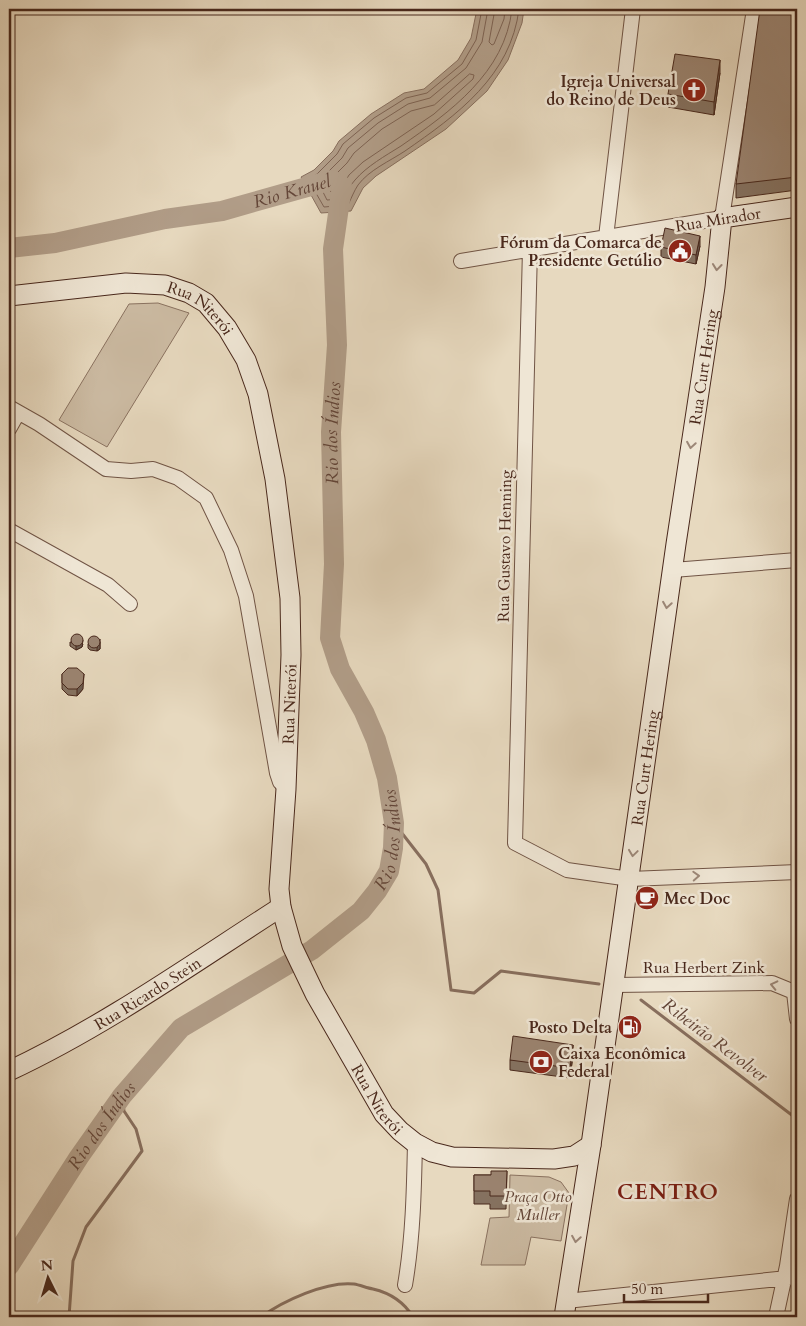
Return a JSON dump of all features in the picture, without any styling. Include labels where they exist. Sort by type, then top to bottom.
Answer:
[{"type":"main road","name":"Rua Mirador","points":[[722,218],[797,207]]},
{"type":"main road","name":"Rua Curt Hering","points":[[565,1309],[592,1145],[715,287],[722,218]]},
{"type":"main road","name":"Rua Niterói","points":[[9,296],[126,283],[165,285],[189,293],[206,303],[227,328],[246,360],[258,394],[273,469],[290,598],[291,647],[286,789],[279,889],[281,908],[292,946],[315,994],[384,1114],[415,1143],[432,1152],[452,1157],[554,1159],[574,1156],[592,1145]]},
{"type":"main road","name":"Rua Ricardo Stein","points":[[9,1071],[38,1058],[104,1020],[281,908]]},
{"type":"main road","points":[[554,1159],[570,1170],[578,1180],[583,1191]]},
{"type":"street","points":[[606,237],[634,9]]},
{"type":"street","points":[[722,218],[754,9]]},
{"type":"street","name":"Rua Mirador","points":[[461,261],[722,218]]},
{"type":"street","name":"Rua Gustavo Henning","points":[[530,249],[515,843],[566,870],[630,879]]},
{"type":"street","points":[[9,429],[13,410],[39,424],[106,469],[131,471],[153,469],[178,478],[206,498],[230,550],[246,596],[277,773],[280,782],[286,789]]},
{"type":"street","points":[[9,530],[108,585],[130,604]]},
{"type":"street","points":[[673,570],[797,560]]},
{"type":"street","points":[[630,879],[797,872]]},
{"type":"street","name":"Rua Herbert Zink","points":[[615,985],[772,983],[794,992],[797,1019]]},
{"type":"street","points":[[405,1285],[413,1222],[415,1143]]},
{"type":"street","points":[[776,1317],[791,1278],[797,1199]]},
{"type":"street","points":[[565,1309],[791,1278]]},
{"type":"green space","points":[[158,303],[189,313],[107,447],[59,420],[129,304]]},
{"type":"green space","name":"Praça Otto Muller","points":[[510,1175],[549,1177],[561,1182],[569,1193],[561,1241],[531,1237],[525,1265],[481,1265],[490,1218],[509,1217]]},
{"type":"water","points":[[477,9],[524,9],[522,23],[508,60],[487,91],[446,129],[376,176],[363,188],[351,211],[321,213],[301,177],[314,170],[333,151],[339,141],[371,114],[404,93],[424,89],[458,60],[471,38]]},
{"type":"building","points":[[760,9],[797,9],[797,177],[736,184]]},
{"type":"building","name":"Igreja Universal do Reino de Deus","points":[[675,54],[720,60],[714,102],[668,94]]},
{"type":"building","points":[[665,228],[700,236],[696,255],[661,247]]},
{"type":"building","points":[[75,634],[79,634],[83,640],[79,646],[75,646],[71,642],[71,638]]},
{"type":"building","points":[[92,636],[96,636],[100,642],[96,648],[92,648],[88,644],[88,640]]},
{"type":"building","points":[[68,668],[77,668],[84,674],[83,683],[77,689],[68,689],[62,683],[62,674]]},
{"type":"building","points":[[513,1036],[573,1045],[570,1068],[510,1060]]},
{"type":"building","points":[[491,1171],[507,1171],[506,1196],[490,1196],[490,1191],[474,1191],[474,1175],[491,1175]]},
{"type":"waterway","name":"Rio Krauel","points":[[9,248],[55,243],[165,219],[222,211],[332,180]]},
{"type":"waterway","name":"Rio dos Índios","points":[[9,1266],[79,1157],[122,1096],[181,1028],[312,950],[361,911],[377,891],[389,871],[393,848],[394,823],[387,778],[376,740],[364,712],[340,669],[330,638],[334,564],[331,432],[337,345],[333,249],[342,186]]},
{"type":"waterway","name":"Ribeirão Revolver","points":[[394,823],[426,864],[438,890],[451,990],[474,993],[501,971],[599,984]]},
{"type":"waterway","name":"Ribeirão Revolver","points":[[641,1000],[797,1119]]},
{"type":"waterway","points":[[69,1317],[73,1261],[86,1227],[142,1151],[136,1129],[124,1111],[122,1096]]},
{"type":"waterway","points":[[261,1317],[305,1293],[343,1284],[356,1284],[385,1293],[401,1303],[413,1317]]},
{"type":"place","name":"Igreja Universal do Reino de Deus","points":[[694,90]]},
{"type":"place","name":"Fórum da Comarca de Presidente Getúlio","points":[[680,251]]},
{"type":"place","name":"Mec Doc","points":[[647,898]]},
{"type":"place","name":"Posto Delta","points":[[630,1027]]},
{"type":"place","name":"Caixa Econômica Federal","points":[[541,1062]]},
{"type":"district","name":"CENTRO","points":[[668,1192]]}]
